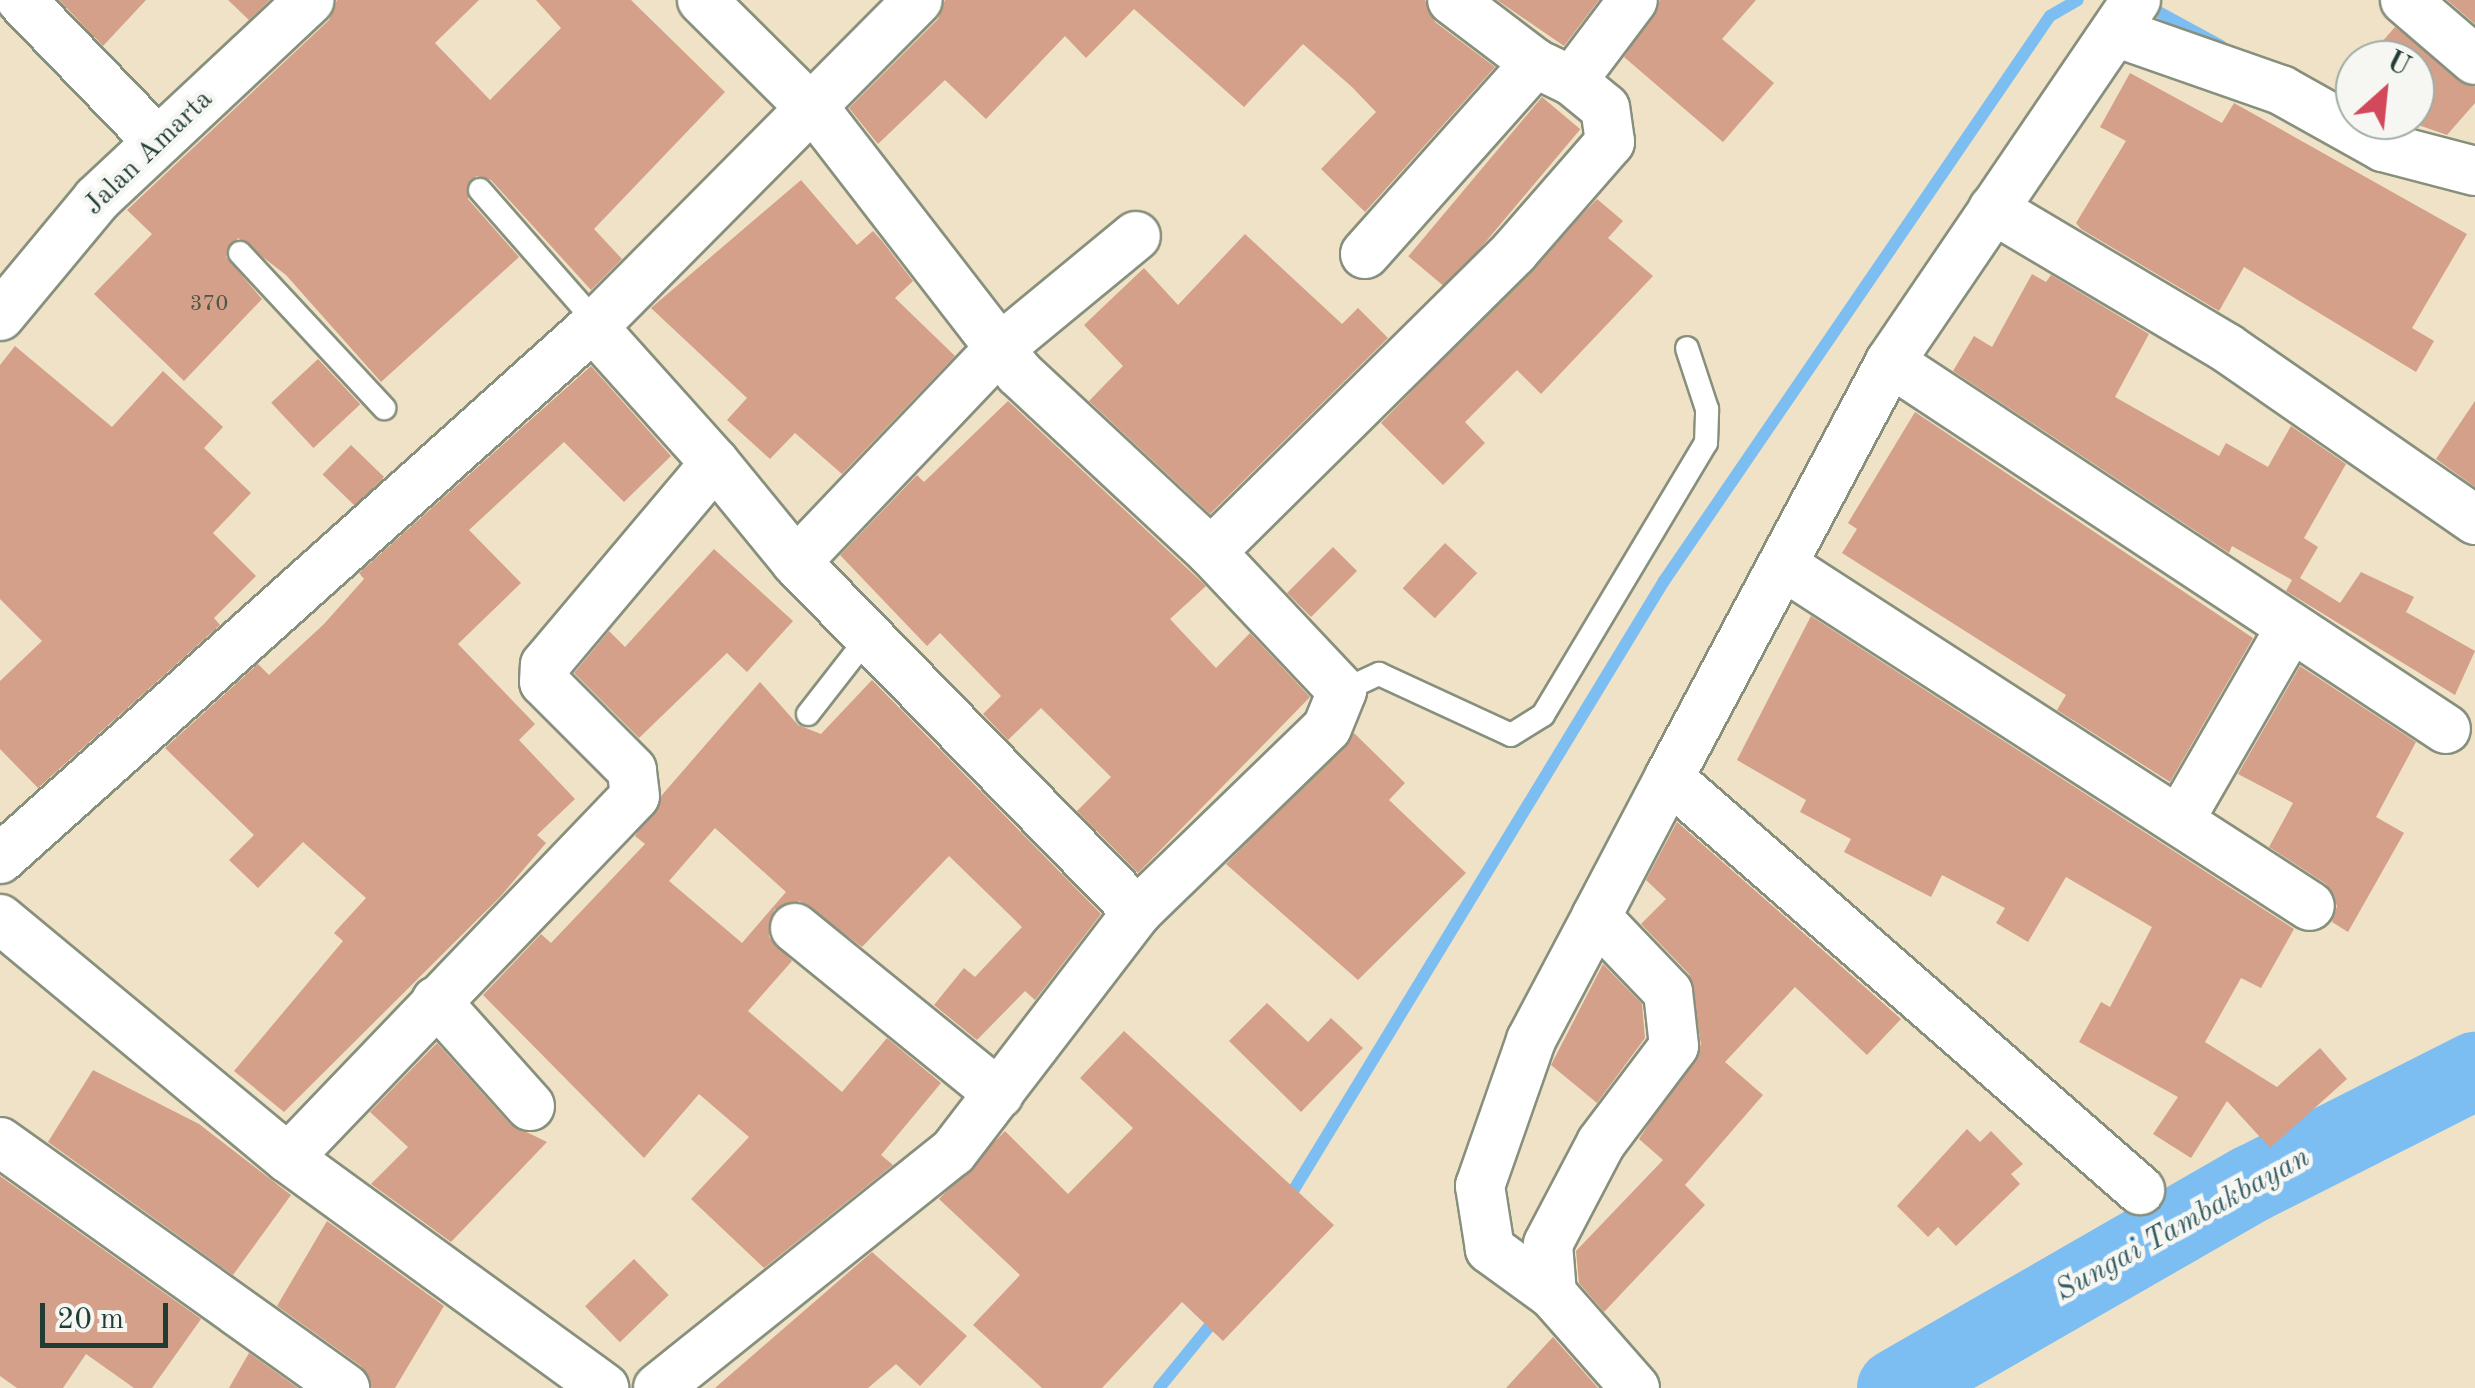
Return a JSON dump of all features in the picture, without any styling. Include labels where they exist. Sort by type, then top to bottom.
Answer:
[{"type":"street","points":[[21,0],[157,141]]},
{"type":"street","name":"Jalan Amarta","points":[[0,316],[157,141],[310,0]]},
{"type":"street","points":[[658,1388],[953,1152],[1137,912],[1327,728],[1342,691],[1211,552],[1000,348],[815,111],[702,0]]},
{"type":"street","points":[[0,859],[595,325],[815,111],[918,0]]},
{"type":"street","points":[[1211,552],[1514,252],[1610,142],[1604,108],[1452,0]]},
{"type":"street","points":[[1365,254],[1633,0]]},
{"type":"street","points":[[2405,0],[2475,60]]},
{"type":"street","points":[[1635,1388],[1552,1294],[1490,1249],[1480,1186],[1531,1040],[1668,778],[1890,362],[1993,209],[2128,17],[2280,90],[2383,146],[2475,171]]},
{"type":"street","points":[[1993,209],[2227,348],[2475,520]]},
{"type":"street","points":[[796,562],[1000,348],[1136,236]]},
{"type":"street","points":[[595,325],[796,562],[1137,912]]},
{"type":"street","points":[[1890,362],[2446,729]]},
{"type":"street","points":[[288,1158],[635,796],[632,770],[544,682],[546,665],[715,463]]},
{"type":"street","points":[[1784,566],[2310,906]]},
{"type":"street","points":[[2180,821],[2290,628]]},
{"type":"street","points":[[1668,778],[2140,1190]]},
{"type":"street","points":[[1552,1294],[1548,1244],[1564,1206],[1674,1046],[1668,992],[1596,918]]},
{"type":"street","points":[[0,919],[553,1373],[604,1388]]},
{"type":"street","points":[[794,928],[999,1094]]},
{"type":"street","points":[[436,1001],[530,1106]]},
{"type":"street","points":[[0,1142],[345,1388]]},
{"type":"lane","points":[[480,190],[595,325]]},
{"type":"lane","points":[[240,252],[384,408]]},
{"type":"lane","points":[[1342,691],[1379,674],[1511,734],[1543,715],[1706,442],[1707,409],[1686,348]]},
{"type":"lane","points":[[808,714],[870,636]]},
{"type":"building","points":[[59,0],[146,0],[103,46]]},
{"type":"building","points":[[228,0],[270,0],[249,20]]},
{"type":"building","points":[[337,0],[479,0],[435,43],[490,100],[561,28],[536,0],[631,0],[725,92],[594,229],[622,259],[591,290],[491,180],[476,176],[468,199],[519,257],[381,382],[286,275],[238,238],[226,257],[262,299],[184,381],[94,294],[152,234],[127,210],[329,20]]},
{"type":"building","points":[[945,0],[1425,0],[1435,22],[1495,67],[1365,212],[1321,169],[1376,112],[1352,87],[1303,44],[1244,107],[1134,9],[1086,58],[1065,36],[986,119],[945,80],[878,144],[849,108],[938,19]]},
{"type":"building","points":[[1497,0],[1599,0],[1564,46]]},
{"type":"building","points":[[1660,0],[1756,0],[1722,39],[1774,83],[1723,142],[1624,57]]},
{"type":"building","points":[[2447,0],[2475,0],[2475,24]]},
{"type":"building","points":[[2395,27],[2412,40],[2384,40]]},
{"type":"building","points":[[2435,57],[2475,87],[2475,103],[2447,135],[2435,131]]},
{"type":"building","points":[[2130,73],[2222,123],[2234,103],[2467,234],[2412,328],[2434,341],[2416,372],[2244,267],[2219,311],[2081,229],[2076,223],[2126,141],[2100,127]]},
{"type":"building","points":[[1542,97],[1580,129],[1447,288],[1408,256]]},
{"type":"building","points":[[801,180],[857,245],[873,231],[882,241],[913,281],[895,298],[955,356],[842,474],[795,433],[770,459],[727,420],[747,398],[651,308]]},
{"type":"building","points":[[1597,199],[1623,221],[1608,238],[1653,276],[1541,394],[1517,370],[1465,422],[1485,443],[1443,485],[1381,423]]},
{"type":"building","points":[[1245,234],[1342,324],[1358,308],[1388,338],[1210,514],[1089,401],[1123,366],[1084,325],[1144,268],[1178,305]]},
{"type":"building","points":[[2032,274],[2046,282],[2051,275],[2149,334],[2115,397],[2219,456],[2226,443],[2268,467],[2291,426],[2346,464],[2304,538],[2318,547],[2300,578],[2340,603],[2361,572],[2414,597],[2406,612],[2475,651],[2455,695],[2286,591],[2292,580],[2232,546],[2229,553],[1953,371],[1974,336],[1992,347]]},
{"type":"building","points":[[15,346],[112,427],[163,371],[223,427],[204,448],[251,493],[213,533],[256,576],[214,618],[220,625],[38,788],[0,749],[0,681],[42,641],[0,599],[0,365]]},
{"type":"building","points":[[318,359],[360,404],[313,448],[271,403]]},
{"type":"building","points":[[591,366],[671,456],[624,502],[564,442],[469,530],[521,583],[458,644],[535,724],[519,740],[575,799],[537,835],[546,843],[500,897],[284,1112],[234,1071],[343,941],[334,933],[366,898],[303,842],[258,888],[229,860],[254,835],[165,748],[258,664],[269,675],[324,624],[364,579],[359,573]]},
{"type":"building","points":[[1008,401],[1206,586],[1170,619],[1216,668],[1250,633],[1310,697],[1138,873],[1077,811],[1111,777],[1041,708],[1008,740],[983,714],[1001,696],[940,633],[927,646],[840,555],[917,475],[924,482]]},
{"type":"building","points":[[2475,401],[2475,487],[2436,459]]},
{"type":"building","points":[[1915,412],[2253,638],[2170,782],[2057,710],[2066,695],[1842,553],[1857,529],[1848,523]]},
{"type":"building","points":[[351,445],[384,477],[356,506],[323,474]]},
{"type":"building","points":[[1445,543],[1477,573],[1435,618],[1403,588]]},
{"type":"building","points":[[1333,547],[1357,571],[1311,617],[1287,593]]},
{"type":"building","points":[[714,549],[793,621],[747,672],[727,653],[639,738],[574,673],[609,631],[625,647]]},
{"type":"building","points":[[1811,616],[2294,929],[2261,988],[2241,978],[2205,1042],[2277,1087],[2320,1048],[2347,1079],[2270,1148],[2227,1101],[2191,1158],[2153,1134],[2178,1097],[2079,1042],[2101,1002],[2110,1007],[2152,927],[2066,877],[2028,942],[1996,923],[2005,908],[1942,875],[1931,897],[1844,852],[1851,839],[1800,812],[1806,800],[1737,760]]},
{"type":"building","points":[[2300,666],[2416,742],[2376,817],[2404,833],[2348,932],[2332,922],[2337,906],[2326,884],[2269,847],[2293,803],[2238,774]]},
{"type":"building","points":[[872,680],[1101,914],[1035,1000],[1025,991],[977,1040],[934,1005],[964,968],[975,977],[1022,927],[949,856],[862,947],[800,901],[774,910],[769,937],[792,961],[748,1011],[842,1092],[887,1038],[941,1083],[881,1155],[893,1165],[764,1268],[691,1199],[749,1137],[699,1094],[644,1158],[483,995],[541,934],[551,943],[645,844],[635,836],[662,795],[760,682],[798,725],[821,734]],"holes":[[[715,828],[786,892],[742,943],[669,881]]]},
{"type":"building","points":[[1354,733],[1405,783],[1389,800],[1466,873],[1358,980],[1226,864]]},
{"type":"building","points":[[1677,822],[1901,1019],[1867,1055],[1795,987],[1725,1062],[1763,1095],[1685,1185],[1705,1205],[1604,1312],[1579,1283],[1576,1251],[1663,1160],[1639,1139],[1701,1044],[1689,974],[1641,924],[1666,899],[1646,880]]},
{"type":"building","points":[[1603,964],[1642,1004],[1645,1038],[1597,1103],[1551,1065]]},
{"type":"building","points":[[1267,1003],[1308,1042],[1331,1018],[1363,1048],[1301,1112],[1229,1041]]},
{"type":"building","points":[[1124,1031],[1334,1225],[1223,1341],[1182,1302],[1102,1388],[1042,1388],[973,1325],[1020,1275],[939,1199],[1005,1131],[1068,1194],[1133,1128],[1080,1078]]},
{"type":"building","points":[[437,1043],[510,1124],[547,1142],[451,1242],[371,1184],[408,1147],[370,1112]]},
{"type":"building","points":[[93,1070],[199,1124],[291,1195],[233,1275],[48,1142]]},
{"type":"building","points":[[1967,1129],[1980,1142],[1991,1131],[2023,1164],[2011,1174],[2020,1184],[1956,1246],[1938,1227],[1928,1237],[1897,1206]]},
{"type":"building","points":[[0,1176],[201,1319],[152,1388],[134,1388],[86,1354],[63,1388],[17,1388],[0,1376]]},
{"type":"building","points":[[327,1221],[444,1306],[395,1388],[372,1388],[361,1366],[277,1306]]},
{"type":"building","points":[[872,1252],[967,1336],[920,1386],[896,1364],[868,1388],[715,1388]]},
{"type":"building","points":[[634,1259],[669,1295],[620,1342],[585,1306]]},
{"type":"building","points":[[1553,1337],[1598,1388],[1506,1388]]},
{"type":"building","points":[[249,1353],[298,1388],[229,1388]]},
{"type":"waterway","points":[[1287,1201],[1664,581],[2050,16],[2078,0]]},
{"type":"waterway","points":[[2142,3],[2221,46]]},
{"type":"waterway","name":"Sungai Tambakbayan","points":[[1896,1388],[2253,1183],[2475,1071]]},
{"type":"waterway","points":[[1159,1388],[1217,1317]]}]
